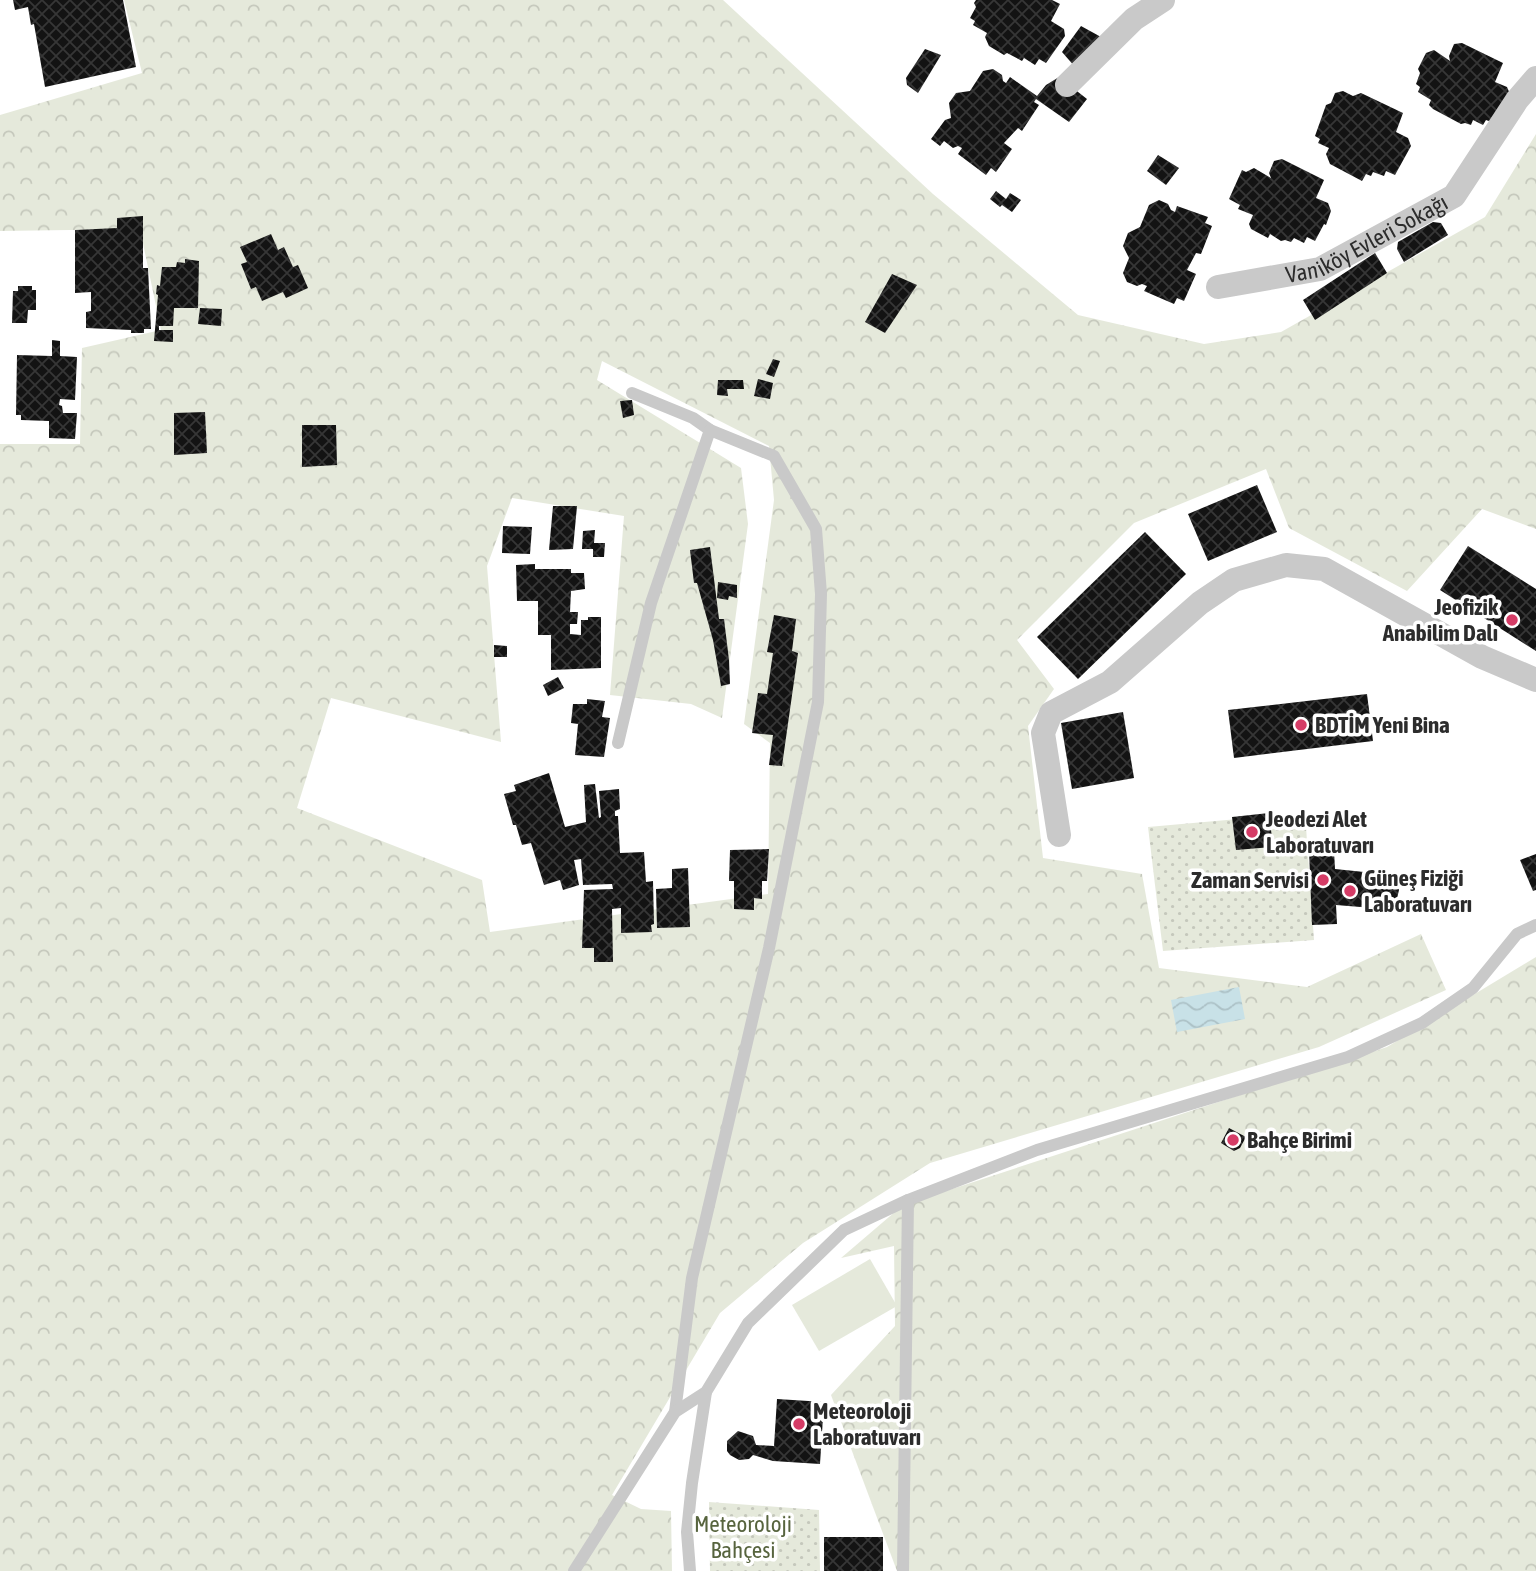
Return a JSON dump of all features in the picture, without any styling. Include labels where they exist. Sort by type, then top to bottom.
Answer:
[{"type":"street","points":[[1067,85],[1134,19],[1163,0]]},
{"type":"street","name":"Vaniköy Evleri Sokağı","points":[[1218,287],[1320,270],[1454,196],[1517,100],[1536,78]]},
{"type":"street","points":[[1059,835],[1043,733],[1051,713],[1110,682],[1200,603],[1234,580],[1286,565],[1324,569],[1482,657],[1536,680]]},
{"type":"lane","points":[[632,393],[693,418],[710,430],[774,456],[816,529],[821,594],[818,702],[769,948],[692,1278],[675,1412]]},
{"type":"lane","points":[[618,743],[650,603],[710,430]]},
{"type":"lane","points":[[690,1571],[687,1532],[705,1392],[748,1323],[844,1230],[908,1200],[1037,1150],[1348,1057],[1422,1023],[1474,988],[1517,934],[1536,925]]},
{"type":"lane","points":[[903,1571],[908,1200]]},
{"type":"lane","points":[[574,1571],[675,1412],[705,1392]]},
{"type":"green space","points":[[124,0],[723,0],[933,194],[1078,315],[1204,344],[1281,332],[1485,217],[1536,134],[1536,529],[1482,509],[1407,591],[1289,528],[1266,469],[1134,523],[1017,640],[1054,689],[1028,726],[1043,858],[1142,874],[1159,968],[1307,987],[1421,934],[1446,990],[1319,1047],[930,1163],[803,1243],[720,1313],[612,1495],[641,1509],[671,1511],[672,1571],[0,1571],[0,444],[80,444],[82,348],[161,330],[140,229],[0,231],[0,115],[142,73]],"holes":[[[602,361],[769,446],[774,500],[744,724],[770,743],[768,894],[490,932],[482,880],[297,808],[331,698],[501,742],[487,566],[512,498],[624,516],[610,695],[691,704],[722,718],[748,524],[741,468],[597,380]]]},
{"type":"green space","points":[[1305,813],[1314,940],[1163,951],[1148,827]]},
{"type":"green space","points":[[1536,957],[1536,1571],[897,1571],[831,1395],[895,1326],[894,1246],[841,1258],[903,1205],[1387,1047]]},
{"type":"green space","points":[[870,1259],[897,1306],[819,1351],[792,1305]]},
{"type":"green space","name":"Meteoroloji Bahçesi","points":[[709,1502],[819,1510],[820,1571],[710,1571]]},
{"type":"water","points":[[1239,987],[1245,1019],[1177,1032],[1171,1000]]},
{"type":"building","points":[[13,0],[123,0],[136,67],[45,87],[34,24],[31,25],[28,7],[15,10]]},
{"type":"building","points":[[976,0],[1052,0],[1060,4],[1051,21],[1064,29],[1065,36],[1046,63],[1039,59],[1035,65],[1024,58],[1022,61],[1007,53],[1004,55],[989,46],[985,37],[987,33],[973,25],[975,21],[970,18],[976,7]]},
{"type":"building","points":[[1081,26],[1101,37],[1075,67],[1062,52]]},
{"type":"building","points":[[1462,43],[1503,63],[1495,82],[1507,87],[1510,94],[1494,123],[1486,120],[1483,125],[1473,120],[1471,125],[1461,124],[1433,109],[1429,105],[1431,100],[1418,92],[1418,69],[1426,53],[1434,50],[1450,61],[1449,56],[1454,44]]},
{"type":"building","points":[[925,49],[941,55],[918,93],[907,85],[906,78]]},
{"type":"building","points":[[993,69],[1002,75],[1006,83],[1010,77],[1037,96],[1046,85],[1059,77],[1087,99],[1069,122],[1036,99],[1034,102],[1039,105],[1022,131],[1018,128],[1004,143],[1012,149],[996,172],[991,168],[986,175],[958,154],[962,148],[953,148],[944,141],[940,146],[931,139],[945,120],[951,118],[949,103],[956,93],[970,91],[983,71]]},
{"type":"building","points":[[1343,91],[1353,96],[1361,93],[1403,113],[1396,132],[1408,138],[1411,146],[1395,175],[1386,171],[1384,176],[1373,172],[1371,176],[1366,174],[1362,181],[1330,164],[1326,154],[1329,148],[1318,143],[1320,139],[1315,136],[1326,105],[1331,103],[1335,93]]},
{"type":"building","points":[[1158,155],[1179,168],[1166,185],[1147,171]]},
{"type":"building","points":[[1282,159],[1324,180],[1316,198],[1328,203],[1331,211],[1326,225],[1324,224],[1315,241],[1307,237],[1304,243],[1294,238],[1291,242],[1281,241],[1270,234],[1268,238],[1251,229],[1249,224],[1253,215],[1238,209],[1240,205],[1229,199],[1242,170],[1246,172],[1254,168],[1271,178],[1269,173],[1274,161]]},
{"type":"building","points":[[996,191],[1006,199],[1010,193],[1021,200],[1012,212],[990,199]]},
{"type":"building","points":[[1159,200],[1168,204],[1175,212],[1177,206],[1208,217],[1205,223],[1212,226],[1201,254],[1196,253],[1187,270],[1196,274],[1184,301],[1177,298],[1174,304],[1144,291],[1147,286],[1127,282],[1123,273],[1129,258],[1123,246],[1128,233],[1140,227],[1149,205]]},
{"type":"building","points":[[143,216],[143,268],[148,268],[151,329],[144,329],[144,333],[131,333],[131,330],[86,328],[86,312],[91,311],[91,292],[75,293],[75,230],[117,228],[117,218]]},
{"type":"building","points":[[1433,222],[1441,223],[1448,235],[1404,262],[1397,249],[1398,242]]},
{"type":"building","points":[[271,234],[278,250],[284,247],[293,267],[298,265],[308,288],[286,298],[283,292],[262,301],[256,287],[251,289],[241,264],[247,262],[240,247]]},
{"type":"building","points":[[1375,253],[1387,273],[1315,320],[1303,300]]},
{"type":"building","points":[[185,259],[199,261],[198,308],[174,308],[173,326],[159,326],[159,330],[173,330],[173,342],[154,341],[156,294],[157,285],[160,286],[162,267],[176,267],[177,262],[185,263]]},
{"type":"building","points":[[892,274],[917,285],[885,333],[865,322]]},
{"type":"building","points":[[18,286],[32,286],[32,290],[36,290],[36,310],[28,310],[27,323],[12,323],[13,291],[18,291]]},
{"type":"building","points":[[200,308],[222,309],[221,326],[198,324]]},
{"type":"building","points":[[52,340],[60,341],[60,356],[77,357],[75,400],[60,399],[59,405],[62,406],[63,413],[77,413],[75,439],[49,438],[49,421],[21,420],[21,415],[16,415],[17,355],[52,356]]},
{"type":"building","points":[[773,359],[780,361],[774,377],[766,374]]},
{"type":"building","points":[[758,379],[773,383],[770,399],[754,396]]},
{"type":"building","points":[[718,380],[743,380],[744,389],[727,389],[728,396],[717,395]]},
{"type":"building","points":[[632,400],[634,415],[623,418],[620,401]]},
{"type":"building","points":[[205,412],[207,453],[174,455],[174,413]]},
{"type":"building","points":[[302,425],[336,425],[337,465],[302,467]]},
{"type":"building","points":[[1257,485],[1277,532],[1208,561],[1188,514]]},
{"type":"building","points":[[553,506],[577,506],[573,549],[549,550]]},
{"type":"building","points":[[503,526],[532,527],[530,554],[502,553]]},
{"type":"building","points":[[595,530],[594,543],[605,543],[604,557],[593,557],[593,549],[582,549],[583,531]]},
{"type":"building","points":[[1145,532],[1186,574],[1078,679],[1037,637]]},
{"type":"building","name":"Jeofizik Anabilim Dalı","points":[[1468,546],[1536,589],[1536,651],[1440,590]]},
{"type":"building","points":[[710,547],[719,619],[724,619],[729,660],[730,684],[721,686],[713,640],[697,583],[694,583],[690,550]]},
{"type":"building","points":[[535,564],[535,569],[571,569],[571,573],[584,573],[585,589],[571,591],[570,612],[578,612],[577,624],[570,624],[570,634],[581,635],[581,620],[601,617],[601,668],[551,670],[551,635],[538,635],[538,601],[517,601],[516,565]]},
{"type":"building","points":[[718,582],[737,585],[737,598],[717,598]]},
{"type":"building","points":[[774,615],[796,619],[792,651],[798,653],[782,766],[769,765],[773,735],[752,733],[758,693],[767,694],[773,653],[767,652]]},
{"type":"building","points":[[494,645],[507,646],[507,657],[494,657]]},
{"type":"building","points":[[558,677],[564,688],[548,696],[543,685]]},
{"type":"building","name":"BDTİM Yeni Bina","points":[[1367,694],[1373,741],[1234,758],[1228,710]]},
{"type":"building","points":[[587,699],[605,701],[602,717],[610,718],[604,757],[575,755],[578,724],[571,723],[573,704],[587,704]]},
{"type":"building","points":[[1123,712],[1134,778],[1072,789],[1061,723]]},
{"type":"building","points":[[549,773],[565,827],[586,822],[584,785],[595,784],[599,818],[599,791],[619,789],[620,809],[615,811],[615,816],[618,816],[620,853],[644,852],[646,882],[653,881],[652,932],[621,933],[621,908],[612,909],[613,962],[594,962],[594,948],[582,948],[584,890],[613,889],[612,884],[583,885],[581,859],[574,860],[579,885],[563,890],[560,880],[544,885],[531,843],[522,845],[516,825],[513,825],[504,794],[516,791],[514,785]]},
{"type":"building","name":"Jeodezi Alet Laboratuvarı","points":[[1269,813],[1273,847],[1236,850],[1232,817]]},
{"type":"building","points":[[769,849],[767,881],[762,881],[762,899],[754,898],[754,910],[734,909],[734,881],[729,881],[730,850]]},
{"type":"building","points":[[1334,850],[1335,869],[1384,874],[1394,878],[1399,890],[1396,903],[1385,909],[1336,905],[1337,924],[1312,925],[1309,851]]},
{"type":"building","points":[[1536,854],[1536,890],[1533,891],[1520,860]]},
{"type":"building","points":[[688,868],[690,927],[657,928],[656,889],[672,888],[672,869]]},
{"type":"building","name":"Bahçe Birimi","points":[[1229,1128],[1246,1137],[1240,1148],[1234,1151],[1221,1143]]},
{"type":"building","name":"Meteoroloji Laboratuvarı","points":[[777,1399],[824,1402],[820,1464],[773,1461],[753,1455],[749,1459],[739,1460],[727,1451],[727,1441],[738,1431],[753,1436],[756,1445],[774,1446]]},
{"type":"building","points":[[824,1537],[883,1537],[883,1571],[824,1571]]},
{"type":"place","name":"Jeofizik Anabilim Dalı","points":[[1512,620]]},
{"type":"place","name":"BDTİM Yeni Bina","points":[[1301,725]]},
{"type":"place","name":"Jeodezi Alet Laboratuvarı","points":[[1252,832]]},
{"type":"place","name":"Zaman Servisi","points":[[1323,880]]},
{"type":"place","name":"Güneş Fiziği Laboratuvarı","points":[[1350,891]]},
{"type":"place","name":"Bahçe Birimi","points":[[1233,1140]]},
{"type":"place","name":"Meteoroloji Laboratuvarı","points":[[799,1424]]}]
